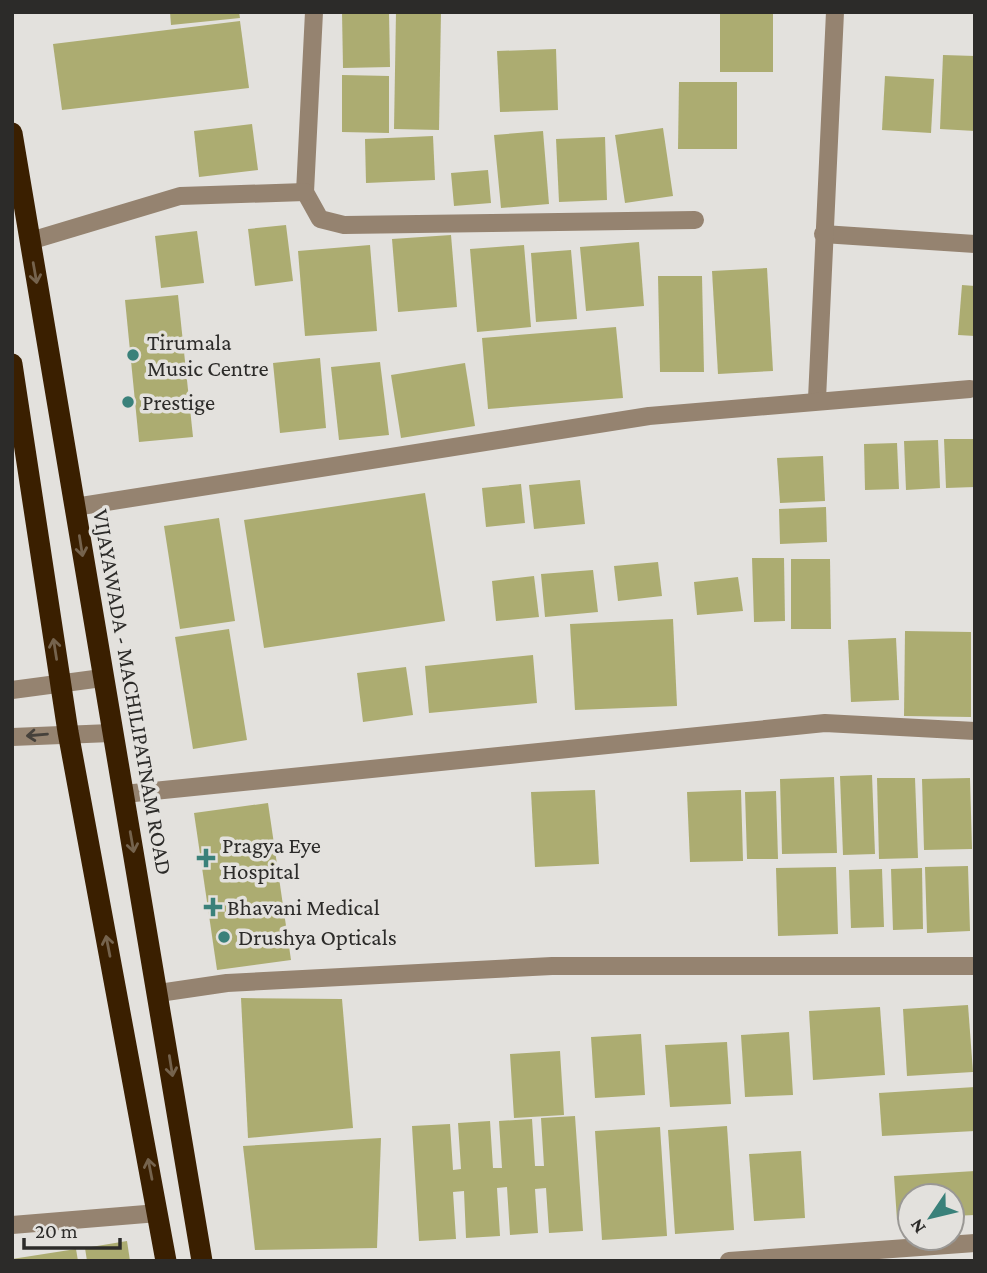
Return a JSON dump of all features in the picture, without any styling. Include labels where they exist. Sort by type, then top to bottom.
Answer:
[{"type":"highway","name":"VIJAYAWADA - MACHILIPATNAM ROAD","points":[[12,133],[111,733],[159,993],[202,1261]]},
{"type":"highway","points":[[12,364],[68,732],[166,1261]]},
{"type":"street","points":[[314,12],[305,192],[320,219],[344,225],[695,220]]},
{"type":"street","points":[[817,399],[835,12]]},
{"type":"street","points":[[30,242],[180,196],[305,192]]},
{"type":"street","points":[[823,234],[975,244]]},
{"type":"street","points":[[75,506],[649,416],[817,399],[970,389]]},
{"type":"street","points":[[12,690],[102,678]]},
{"type":"street","points":[[124,794],[825,723],[975,731]]},
{"type":"street","points":[[12,737],[68,732],[111,733]]},
{"type":"street","points":[[159,993],[227,983],[552,966],[975,966]]},
{"type":"street","points":[[12,1225],[158,1213]]},
{"type":"street","points":[[729,1261],[895,1256],[975,1243]]},
{"type":"building","points":[[170,12],[239,12],[240,18],[171,25]]},
{"type":"building","points":[[342,12],[389,12],[390,67],[343,68]]},
{"type":"building","points":[[396,12],[441,12],[439,130],[394,129]]},
{"type":"building","points":[[720,12],[773,12],[773,72],[720,72]]},
{"type":"building","points":[[240,21],[249,88],[62,110],[53,44]]},
{"type":"building","points":[[556,49],[558,110],[500,112],[497,51]]},
{"type":"building","points":[[943,55],[975,56],[975,131],[940,129]]},
{"type":"building","points":[[342,75],[389,76],[389,133],[342,132]]},
{"type":"building","points":[[885,76],[934,79],[931,133],[882,130]]},
{"type":"building","points":[[679,82],[737,82],[737,149],[678,149]]},
{"type":"building","points":[[252,124],[258,170],[199,177],[194,131]]},
{"type":"building","points":[[663,128],[673,196],[625,203],[615,135]]},
{"type":"building","points":[[543,131],[549,204],[501,208],[494,135]]},
{"type":"building","points":[[433,136],[435,180],[366,183],[365,139]]},
{"type":"building","points":[[605,137],[607,200],[559,202],[556,139]]},
{"type":"building","points":[[488,170],[491,203],[454,206],[451,173]]},
{"type":"building","points":[[286,225],[293,281],[255,286],[248,229]]},
{"type":"building","points":[[197,231],[204,283],[161,288],[155,236]]},
{"type":"building","points":[[451,235],[457,307],[398,312],[392,239]]},
{"type":"building","points":[[639,242],[644,306],[586,311],[580,247]]},
{"type":"building","points":[[370,245],[377,331],[305,336],[298,251]]},
{"type":"building","points":[[524,245],[531,327],[477,332],[470,249]]},
{"type":"building","points":[[571,250],[577,319],[536,322],[531,253]]},
{"type":"building","points":[[767,268],[773,371],[718,374],[712,271]]},
{"type":"building","points":[[658,276],[702,276],[704,372],[660,372]]},
{"type":"building","points":[[962,285],[975,286],[975,336],[958,335]]},
{"type":"building","points":[[178,295],[193,437],[139,442],[125,300]]},
{"type":"building","points":[[616,327],[623,398],[488,409],[482,338]]},
{"type":"building","points":[[320,358],[326,428],[280,433],[273,363]]},
{"type":"building","points":[[380,362],[389,435],[339,440],[331,367]]},
{"type":"building","points":[[465,363],[475,426],[401,438],[391,375]]},
{"type":"building","points":[[944,439],[975,439],[975,487],[946,488]]},
{"type":"building","points":[[938,440],[940,488],[906,490],[904,441]]},
{"type":"building","points":[[897,443],[899,489],[865,490],[864,444]]},
{"type":"building","points":[[823,456],[825,501],[780,503],[777,458]]},
{"type":"building","points":[[580,480],[585,524],[534,529],[529,485]]},
{"type":"building","points":[[521,484],[525,523],[486,527],[482,488]]},
{"type":"building","points":[[425,493],[445,621],[264,648],[244,520]]},
{"type":"building","points":[[826,507],[827,542],[780,544],[779,509]]},
{"type":"building","points":[[219,518],[235,621],[180,629],[164,526]]},
{"type":"building","points":[[752,558],[784,558],[785,621],[754,622]]},
{"type":"building","points":[[791,559],[830,559],[831,629],[791,629]]},
{"type":"building","points":[[658,562],[662,596],[618,601],[614,566]]},
{"type":"building","points":[[593,570],[598,612],[545,617],[541,574]]},
{"type":"building","points":[[534,576],[539,617],[496,621],[492,581]]},
{"type":"building","points":[[738,577],[743,611],[697,615],[694,582]]},
{"type":"building","points":[[673,619],[677,706],[575,710],[570,624]]},
{"type":"building","points":[[229,629],[247,740],[193,749],[175,637]]},
{"type":"building","points":[[905,631],[971,632],[971,717],[904,716]]},
{"type":"building","points":[[896,638],[899,700],[851,702],[848,640]]},
{"type":"building","points":[[533,655],[537,703],[429,713],[425,666]]},
{"type":"building","points":[[406,667],[413,715],[363,722],[357,673]]},
{"type":"building","points":[[872,775],[875,854],[843,855],[840,776]]},
{"type":"building","points":[[834,777],[837,853],[782,854],[780,779]]},
{"type":"building","points":[[877,778],[915,778],[918,858],[879,859]]},
{"type":"building","points":[[970,778],[972,849],[924,850],[922,779]]},
{"type":"building","points":[[595,790],[599,864],[535,867],[531,792]]},
{"type":"building","points":[[741,790],[743,861],[690,862],[687,792]]},
{"type":"building","points":[[776,791],[778,859],[747,859],[745,792]]},
{"type":"building","points":[[268,803],[291,960],[217,970],[194,813]]},
{"type":"building","points":[[968,866],[970,931],[927,933],[925,867]]},
{"type":"building","points":[[836,867],[838,934],[778,936],[776,868]]},
{"type":"building","points":[[922,868],[923,929],[893,930],[891,869]]},
{"type":"building","points":[[882,869],[884,927],[851,928],[849,870]]},
{"type":"building","points":[[241,998],[342,999],[353,1128],[248,1138]]},
{"type":"building","points":[[968,1005],[973,1072],[907,1076],[903,1009]]},
{"type":"building","points":[[880,1007],[885,1075],[813,1080],[809,1011]]},
{"type":"building","points":[[789,1032],[793,1095],[745,1097],[741,1035]]},
{"type":"building","points":[[641,1034],[645,1095],[595,1098],[591,1037]]},
{"type":"building","points":[[727,1042],[731,1104],[670,1107],[665,1045]]},
{"type":"building","points":[[560,1051],[564,1115],[514,1118],[510,1054]]},
{"type":"building","points":[[975,1087],[975,1131],[882,1136],[879,1093]]},
{"type":"building","points":[[575,1116],[583,1231],[549,1233],[546,1188],[535,1189],[538,1233],[510,1235],[507,1187],[497,1188],[500,1236],[466,1238],[464,1191],[453,1192],[456,1239],[419,1241],[412,1126],[450,1124],[453,1170],[461,1169],[458,1123],[490,1121],[493,1168],[502,1168],[499,1121],[532,1119],[535,1166],[544,1166],[541,1118]]},
{"type":"building","points":[[727,1126],[734,1230],[675,1234],[668,1130]]},
{"type":"building","points":[[660,1127],[667,1236],[602,1240],[595,1131]]},
{"type":"building","points":[[381,1138],[377,1248],[255,1250],[243,1146]]},
{"type":"building","points":[[801,1151],[805,1218],[754,1221],[749,1154]]},
{"type":"building","points":[[975,1171],[975,1215],[966,1215],[966,1182],[896,1182],[896,1205],[894,1176]]},
{"type":"building","points":[[127,1241],[130,1261],[87,1261],[85,1248]]},
{"type":"building","points":[[76,1249],[78,1261],[12,1261],[12,1259]]},
{"type":"place","name":"Tirumala Music Centre","points":[[133,355]]},
{"type":"place","name":"Prestige","points":[[128,402]]},
{"type":"place","name":"Pragya Eye Hospital","points":[[206,858]]},
{"type":"place","name":"Bhavani Medical","points":[[213,907]]},
{"type":"place","name":"Drushya Opticals","points":[[224,937]]}]
